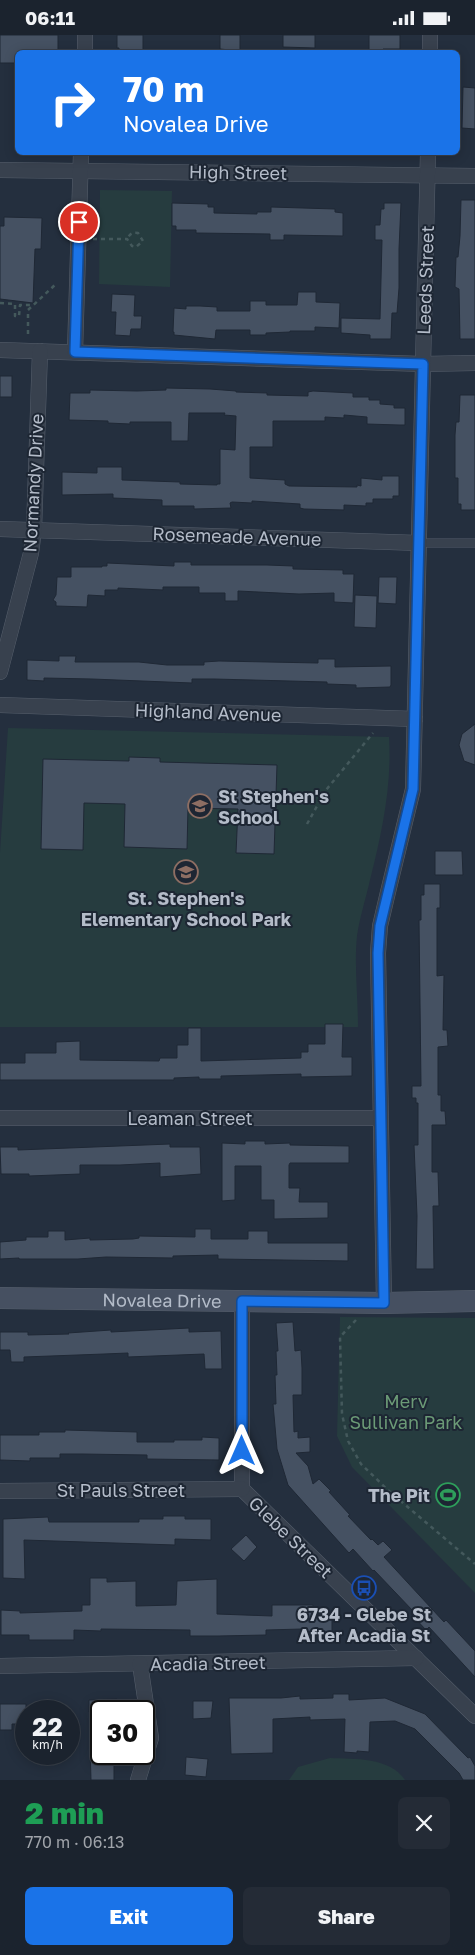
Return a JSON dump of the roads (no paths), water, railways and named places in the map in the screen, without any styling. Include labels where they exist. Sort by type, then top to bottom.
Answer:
[{"type":"street","points":[[85,35],[85,50]]},
{"type":"street","points":[[430,35],[430,50]]},
{"type":"street","points":[[75,352],[82,155]]},
{"type":"street","name":"Leeds Street","points":[[384,1303],[378,953],[380,926],[413,789],[428,155]]},
{"type":"street","name":"High Street","points":[[0,170],[475,176]]},
{"type":"street","points":[[0,349],[423,364],[475,363]]},
{"type":"street","name":"Normandy Drive","points":[[0,672],[30,553],[34,529],[40,351]]},
{"type":"street","name":"Rosemeade Avenue","points":[[0,529],[420,543]]},
{"type":"street","name":"Highland Avenue","points":[[0,705],[415,719]]},
{"type":"street","name":"Leaman Street","points":[[0,1118],[380,1118]]},
{"type":"street","name":"Novalea Drive","points":[[0,1298],[384,1303],[475,1301]]},
{"type":"street","name":"Glebe Street","points":[[242,1301],[242,1489],[475,1715]]},
{"type":"street","name":"St Pauls Street","points":[[0,1491],[242,1489]]},
{"type":"street","name":"Acadia Street","points":[[0,1666],[140,1665],[416,1658]]},
{"type":"street","points":[[138,1780],[151,1738],[140,1665]]},
{"type":"lane","name":"Rosemeade Avenue","points":[[420,543],[475,543]]},
{"type":"place","name":"St Stephen's School","points":[[200,806]]},
{"type":"place","name":"St. Stephen's Elementary School Park","points":[[186,872]]},
{"type":"place","name":"The Pit","points":[[448,1495]]},
{"type":"place","name":"6734 - Glebe St After Acadia St","points":[[364,1588]]},
{"type":"park label","name":"Merv Sullivan Park","points":[[406,1412]]}]
